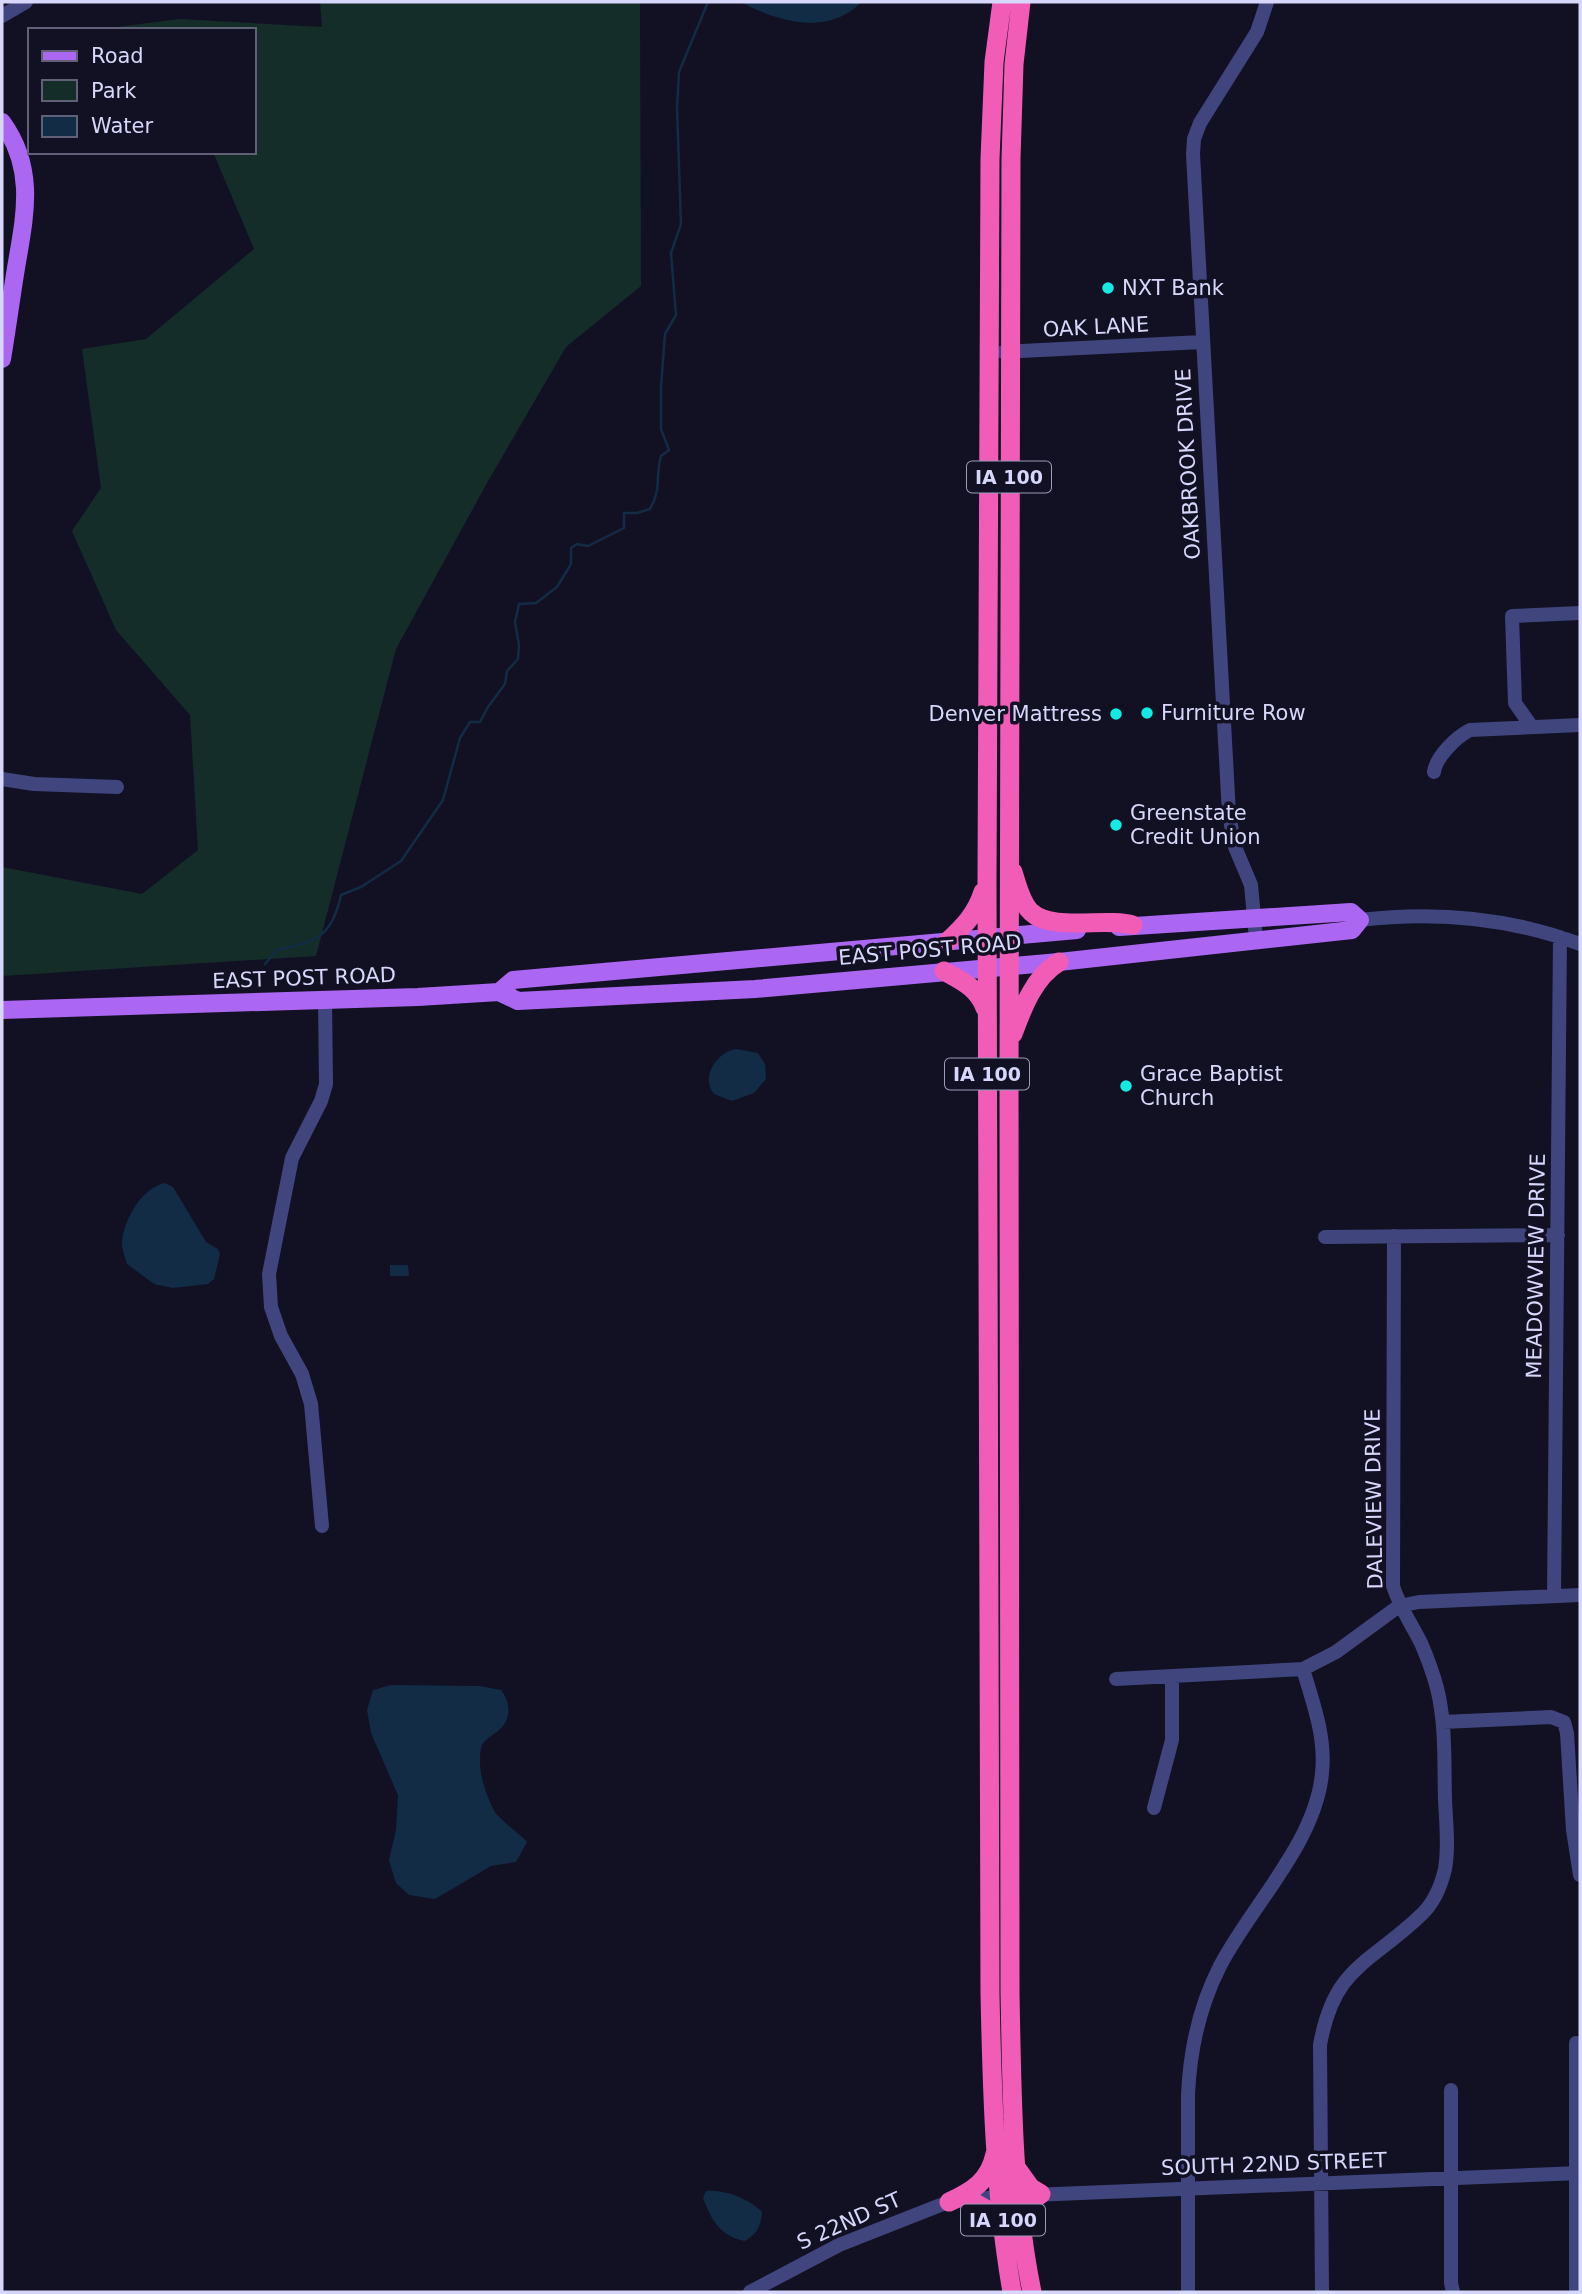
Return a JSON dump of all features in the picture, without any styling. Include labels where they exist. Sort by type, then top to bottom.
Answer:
[{"type":"highway","name":"IA 100","points":[[1002,2],[994,62],[992,107],[1000,352],[1010,1044],[1010,1993],[1017,2169],[1010,2196]]},
{"type":"highway","name":"IA 100","points":[[1013,2292],[1013,2225],[1010,2196],[996,2147],[991,2067],[987,881],[1000,352],[1011,110],[1021,2]]},
{"type":"highway","points":[[1007,858],[1031,911],[1045,919],[1075,923],[1119,921],[1133,925]]},
{"type":"highway","points":[[947,942],[975,913],[987,881]]},
{"type":"highway","points":[[1010,1044],[1029,996],[1046,970],[1059,962]]},
{"type":"highway","points":[[944,971],[981,996],[987,1015]]},
{"type":"highway","points":[[949,2202],[971,2192],[981,2183],[992,2166],[996,2147]]},
{"type":"highway","points":[[970,2200],[1013,2225],[1041,2194],[1031,2188],[1017,2169]]},
{"type":"highway","name":"IA 100","points":[[1013,2225],[1032,2292]]},
{"type":"main road","points":[[2,122],[13,139],[19,156],[26,196],[6,311],[2,359]]},
{"type":"main road","name":"EAST POST ROAD","points":[[2,1010],[499,992],[518,1001],[755,989],[1059,962],[1352,930],[1360,920],[1350,912],[1133,925],[513,980],[499,992]]},
{"type":"street","points":[[2,16],[26,2]]},
{"type":"street","name":"OAKBROOK DRIVE","points":[[1256,939],[1251,885],[1235,846],[1229,814],[1193,154],[1194,139],[1200,123],[1257,32],[1267,2]]},
{"type":"street","name":"OAK LANE","points":[[1000,352],[1202,342]]},
{"type":"street","points":[[1532,727],[1515,703],[1512,616],[1580,613]]},
{"type":"street","points":[[1434,772],[1436,763],[1463,733],[1470,730],[1580,725]]},
{"type":"street","points":[[2,779],[34,784],[117,787]]},
{"type":"street","name":"EAST POST ROAD","points":[[1360,920],[1414,915],[1466,918],[1516,924],[1580,944]]},
{"type":"street","name":"MEADOWVIEW DRIVE","points":[[1554,1596],[1560,937]]},
{"type":"street","points":[[322,1526],[311,1404],[302,1374],[276,1323],[269,1293],[269,1273],[292,1158],[321,1101],[326,1084],[326,999]]},
{"type":"street","name":"DALEVIEW DRIVE","points":[[1322,2292],[1320,2045],[1324,2023],[1342,1983],[1354,1970],[1422,1915],[1432,1902],[1444,1870],[1447,1853],[1443,1722],[1437,1688],[1421,1643],[1399,1606],[1393,1586],[1394,1236]]},
{"type":"street","points":[[1325,1237],[1558,1236]]},
{"type":"street","points":[[1116,1679],[1303,1669],[1336,1652],[1399,1606],[1419,1602],[1580,1595]]},
{"type":"street","points":[[1188,2292],[1189,2064],[1205,1997],[1220,1964],[1304,1833],[1315,1805],[1322,1774],[1322,1745],[1303,1669]]},
{"type":"street","points":[[1154,1808],[1172,1740],[1172,1676]]},
{"type":"street","points":[[1443,1722],[1551,1717],[1564,1721],[1573,1830],[1580,1875]]},
{"type":"street","points":[[1576,2043],[1576,2292]]},
{"type":"street","points":[[1451,2090],[1453,2292]]},
{"type":"street","name":"SOUTH 22ND STREET","points":[[970,2200],[1188,2187],[1578,2173]]},
{"type":"street","name":"S 22ND ST","points":[[750,2292],[839,2245],[949,2202],[970,2200]]},
{"type":"green space","points":[[320,2],[640,2],[641,286],[566,347],[487,483],[396,649],[316,956],[2,976],[2,867],[142,894],[198,850],[190,715],[116,630],[72,531],[101,488],[82,349],[146,339],[254,249],[214,154],[256,154],[256,28],[108,28],[180,19],[322,27]]},
{"type":"water","points":[[741,2],[862,2],[847,14],[832,20],[805,23],[778,18]]},
{"type":"water","points":[[736,1049],[758,1053],[765,1064],[766,1079],[754,1093],[732,1101],[714,1094],[709,1080],[717,1060]]},
{"type":"water","points":[[165,1183],[173,1187],[206,1242],[218,1249],[220,1254],[214,1279],[208,1284],[173,1288],[154,1284],[127,1264],[122,1242],[130,1215],[148,1191]]},
{"type":"water","points":[[390,1265],[408,1265],[409,1276],[390,1276]]},
{"type":"water","points":[[391,1685],[479,1686],[501,1690],[508,1704],[504,1725],[482,1745],[481,1773],[495,1812],[527,1842],[516,1862],[491,1866],[435,1899],[409,1895],[396,1883],[389,1860],[396,1830],[398,1795],[371,1733],[367,1710],[373,1690]]},
{"type":"water","points":[[706,2191],[728,2193],[757,2207],[762,2212],[753,2235],[745,2241],[723,2231],[706,2206],[703,2198]]},
{"type":"waterway","points":[[265,964],[277,950],[302,944],[320,935],[333,920],[341,895],[361,887],[401,861],[443,800],[460,738],[470,722],[480,722],[505,684],[507,671],[518,659],[519,645],[515,622],[519,604],[536,603],[557,587],[571,564],[571,548],[577,544],[588,546],[624,528],[624,513],[650,509],[654,502],[661,456],[669,450],[661,429],[661,387],[665,334],[676,315],[671,253],[681,224],[677,108],[679,72],[708,2]]},
{"type":"place","name":"NXT Bank","points":[[1108,288]]},
{"type":"place","name":"Furniture Row","points":[[1147,713]]},
{"type":"place","name":"Denver Mattress","points":[[1116,714]]},
{"type":"place","name":"Greenstate Credit Union","points":[[1116,825]]},
{"type":"place","name":"Grace Baptist Church","points":[[1126,1086]]}]
